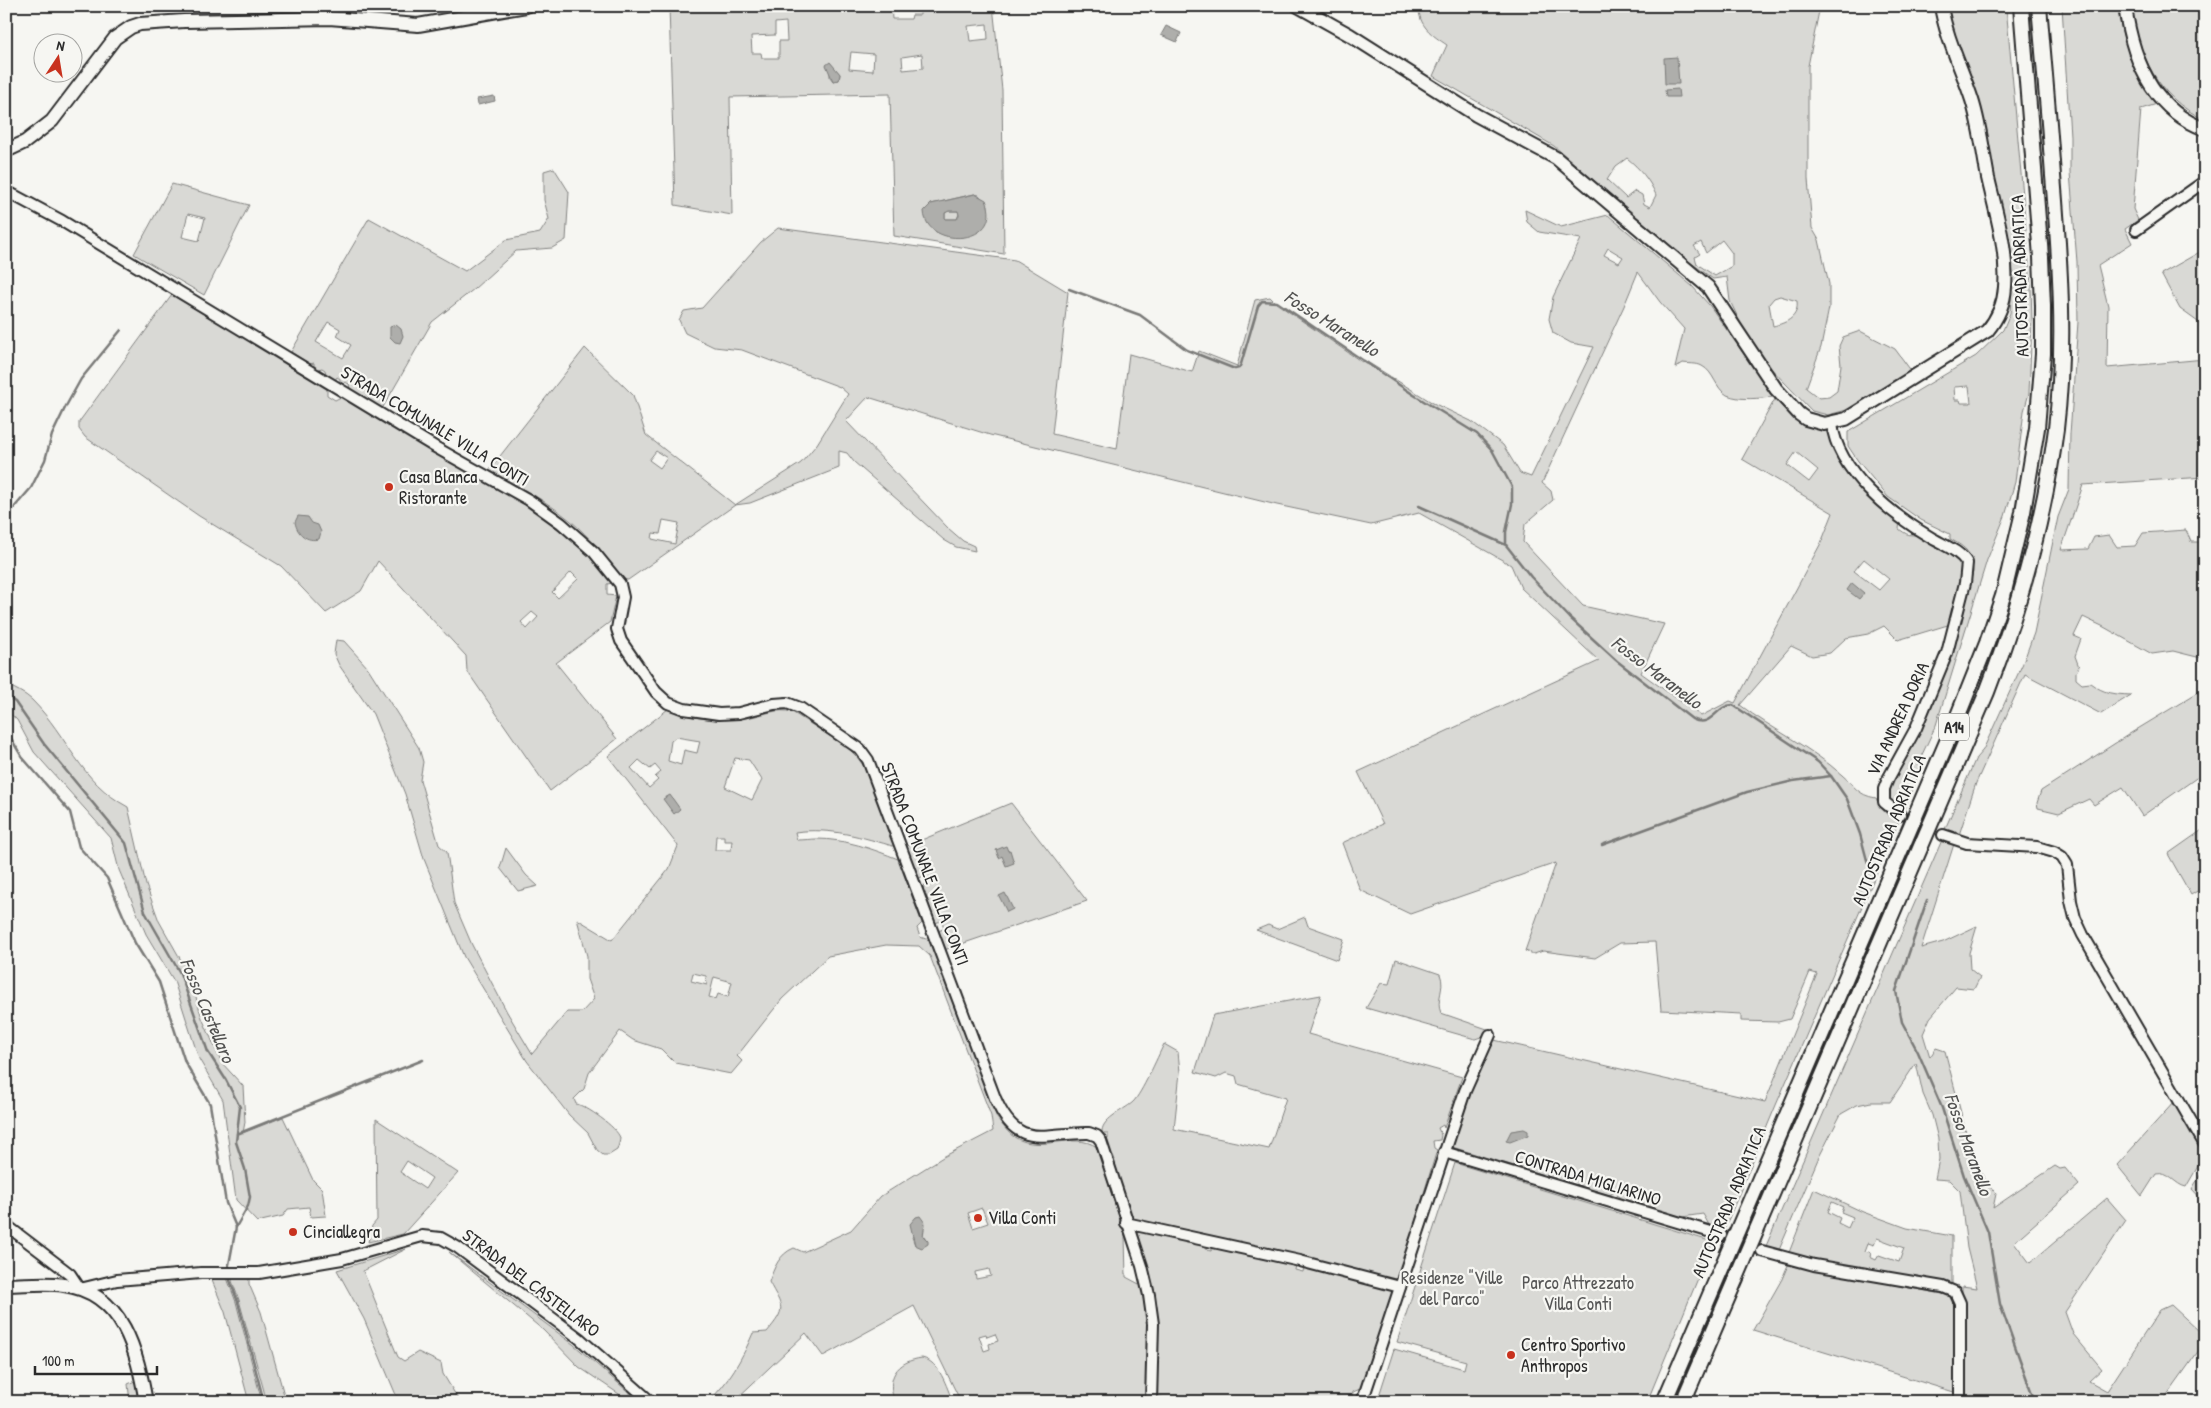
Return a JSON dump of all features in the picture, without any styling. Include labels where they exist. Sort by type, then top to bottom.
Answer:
[{"type":"highway","name":"AUTOSTRADA ADRIATICA","points":[[1664,1402],[1956,723],[1987,643],[2014,556],[2037,428],[2043,354],[2041,257],[2021,6]]},
{"type":"highway","name":"AUTOSTRADA ADRIATICA","points":[[1683,1402],[1988,692],[2032,560],[2042,515],[2056,428],[2062,308],[2060,253],[2040,6]]},
{"type":"main road","points":[[6,152],[25,142],[52,121],[115,38],[131,27],[140,24],[184,21],[328,18],[418,25],[526,6]]},
{"type":"main road","points":[[1298,6],[1350,35],[1476,115],[1562,162],[1708,287],[1776,389],[1799,414],[1815,422],[1832,424],[1846,419],[1987,331],[1999,314],[2003,300],[2005,286],[2003,249],[1973,103],[1945,25],[1941,6]]},
{"type":"main road","points":[[2124,6],[2136,58],[2153,90],[2174,112],[2205,128]]},
{"type":"main road","points":[[6,1285],[57,1284],[80,1289],[91,1294],[104,1304],[113,1312],[129,1335],[139,1363],[146,1402]]},
{"type":"street","points":[[2136,230],[2205,181]]},
{"type":"street","name":"STRADA COMUNALE VILLA CONTI","points":[[6,191],[62,221],[435,447],[529,500],[562,523],[594,552],[620,584],[623,596],[617,629],[621,641],[656,692],[668,703],[692,711],[719,714],[739,713],[774,704],[787,703],[800,708],[860,750],[868,760],[1000,1110],[1011,1125],[1023,1133],[1040,1136],[1089,1133],[1097,1136],[1142,1266],[1153,1324],[1151,1402]]},
{"type":"street","name":"VIA ANDREA DORIA","points":[[1832,424],[1833,433],[1846,461],[1867,489],[1909,524],[1956,552],[1967,563],[1965,583],[1947,653],[1916,728],[1884,789],[1884,802],[1900,815]]},
{"type":"street","points":[[1943,835],[1967,843],[2046,849],[2062,858],[2067,865],[2075,918],[2083,935],[2205,1145]]},
{"type":"street","points":[[1362,1402],[1465,1091],[1490,1036]]},
{"type":"street","name":"CONTRADA MIGLIARINO","points":[[1444,1152],[1721,1235]]},
{"type":"street","points":[[1126,1223],[1300,1261],[1400,1287]]},
{"type":"street","points":[[6,1224],[70,1274],[80,1289]]},
{"type":"street","name":"STRADA DEL CASTELLARO","points":[[80,1289],[117,1280],[221,1273],[259,1273],[342,1258],[422,1236],[441,1238],[457,1247],[579,1338],[651,1402]]},
{"type":"street","points":[[1762,1250],[1785,1258],[1943,1287],[1955,1292],[1960,1303],[1960,1402]]},
{"type":"green space","points":[[669,6],[891,6],[892,19],[911,19],[912,15],[920,15],[920,6],[993,6],[1002,90],[1004,254],[894,236],[890,94],[730,97],[732,215],[675,205]],"holes":[[[786,22],[787,41],[779,41],[779,58],[762,58],[761,53],[752,53],[751,36],[775,35],[775,23]],[[987,24],[988,39],[970,41],[968,26]],[[851,52],[874,54],[873,71],[849,69]],[[922,54],[923,68],[903,70],[902,57]],[[830,63],[840,74],[839,80],[833,81],[830,77]],[[974,194],[979,195],[988,205],[986,223],[947,236],[936,232],[928,224],[931,204]]]},
{"type":"green space","points":[[1419,6],[1820,6],[1808,66],[1808,179],[1812,228],[1819,240],[1829,284],[1829,308],[1821,347],[1806,388],[1819,398],[1829,397],[1837,391],[1841,365],[1839,346],[1843,337],[1860,331],[1895,349],[1912,372],[1858,407],[1828,415],[1812,411],[1762,359],[1730,301],[1727,277],[1713,279],[1690,262],[1554,146],[1433,76],[1447,45],[1427,29],[1419,13]],"holes":[[[1627,158],[1644,175],[1656,195],[1650,207],[1644,204],[1642,195],[1635,191],[1626,198],[1607,180],[1616,166]],[[1722,240],[1732,253],[1732,266],[1715,276],[1697,264],[1695,257],[1700,254],[1694,246],[1701,242],[1706,253]],[[1780,296],[1797,301],[1797,307],[1791,318],[1773,326],[1769,304],[1774,298]]]},
{"type":"green space","points":[[1949,6],[2006,6],[2031,285],[2032,322],[2029,393],[2024,411],[2015,482],[2005,516],[1987,560],[1936,725],[1919,761],[1918,776],[1903,812],[1890,800],[1888,789],[1950,653],[1973,572],[1972,565],[1970,556],[1961,545],[1950,539],[1950,534],[1921,520],[1888,497],[1848,446],[1848,432],[1976,356],[2003,330],[2010,313],[2013,273],[2009,244],[1982,120],[1949,15]],"holes":[[[1969,386],[1971,403],[1961,403],[1960,400],[1955,400],[1954,387]]]},
{"type":"green space","points":[[2062,6],[2118,6],[2130,58],[2157,104],[2141,109],[2133,209],[2138,220],[2125,229],[2132,243],[2098,265],[2108,306],[2107,368],[2205,359],[2205,477],[2083,485],[2061,550],[2088,549],[2094,537],[2109,535],[2117,547],[2135,546],[2143,533],[2186,530],[2191,542],[2205,542],[2205,659],[2173,651],[2152,654],[2083,617],[2074,636],[2081,639],[2075,656],[2079,667],[2076,672],[2076,679],[2082,684],[2090,683],[2109,693],[2131,695],[2101,714],[2025,674],[1976,783],[1959,835],[1945,829],[1976,758],[1983,750],[2023,663],[2034,633],[2058,517],[2069,489],[2070,434],[2078,322],[2077,262],[2070,172],[2070,136]]},
{"type":"green space","points":[[2131,6],[2204,6],[2205,120],[2188,110],[2162,87],[2145,58],[2139,42]]},
{"type":"green space","points":[[554,168],[569,192],[566,240],[552,248],[516,251],[474,289],[432,322],[382,409],[350,389],[349,384],[345,382],[343,385],[337,377],[335,380],[326,374],[322,368],[314,367],[314,363],[310,364],[291,352],[369,218],[465,271],[506,240],[540,233],[549,219],[544,200],[544,171]],"holes":[[[328,322],[340,329],[337,336],[351,345],[343,358],[316,342]]]},
{"type":"green space","points":[[172,184],[249,205],[204,295],[134,254]],"holes":[[[188,214],[205,218],[199,241],[182,237]]]},
{"type":"green space","points":[[1525,210],[1561,227],[1608,215],[1692,286],[1710,306],[1774,397],[1750,399],[1732,397],[1723,392],[1709,372],[1702,366],[1683,363],[1675,368],[1684,329],[1660,302],[1638,272],[1542,483],[1551,491],[1553,500],[1525,524],[1523,542],[1583,606],[1664,624],[1641,673],[1701,716],[1730,701],[1735,703],[1821,543],[1833,513],[1742,459],[1775,399],[1797,421],[1827,430],[1839,458],[1847,470],[1866,492],[1900,521],[1899,529],[1906,534],[1921,537],[1938,546],[1963,567],[1963,579],[1951,624],[1898,640],[1884,626],[1868,634],[1846,638],[1830,653],[1812,656],[1791,646],[1740,705],[1818,756],[1864,795],[1876,798],[1885,812],[1899,821],[1724,1230],[1709,1225],[1703,1214],[1682,1217],[1619,1198],[1616,1192],[1609,1195],[1452,1147],[1475,1080],[1494,1040],[1765,1102],[1817,974],[1810,972],[1790,1019],[1778,1022],[1741,1021],[1741,1014],[1661,1010],[1655,942],[1620,943],[1595,958],[1543,951],[1534,954],[1525,951],[1556,863],[1410,914],[1360,890],[1342,843],[1383,824],[1358,772],[1599,661],[1521,588],[1511,565],[1419,513],[1371,525],[1277,505],[990,435],[868,397],[846,421],[948,528],[963,541],[974,546],[975,551],[956,547],[944,540],[854,462],[847,453],[839,451],[839,468],[750,503],[735,505],[801,463],[817,444],[848,394],[840,387],[742,350],[714,347],[685,333],[679,320],[684,311],[702,308],[761,242],[778,228],[1015,260],[1068,292],[1052,434],[1117,449],[1129,354],[1192,372],[1199,351],[1237,366],[1255,300],[1270,297],[1362,362],[1364,360],[1433,403],[1471,421],[1503,445],[1520,473],[1531,477],[1594,347],[1571,343],[1553,333],[1549,319],[1553,297],[1581,239],[1539,232],[1527,222]],"holes":[[[1608,248],[1623,257],[1619,263],[1604,255]],[[1796,452],[1818,470],[1809,482],[1787,465]],[[1864,559],[1889,579],[1879,590],[1854,571]]]},
{"type":"green space","points":[[948,211],[958,211],[957,219],[945,219],[945,213]]},
{"type":"green space","points":[[2205,249],[2205,327],[2180,309],[2161,274]]},
{"type":"green space","points":[[172,295],[327,388],[327,395],[335,400],[341,397],[534,510],[593,557],[613,583],[607,584],[607,595],[616,596],[610,622],[556,663],[617,739],[550,791],[467,671],[466,656],[378,561],[361,591],[326,613],[281,566],[199,516],[85,437],[79,429],[79,422]],"holes":[[[571,572],[578,579],[558,598],[552,592]],[[532,612],[538,617],[527,629],[521,622]]]},
{"type":"green space","points":[[585,348],[633,395],[646,435],[735,505],[628,580],[622,579],[585,534],[561,513],[489,470]],"holes":[[[656,451],[667,458],[660,468],[649,460]],[[663,520],[679,523],[675,544],[652,539],[653,533],[660,534]]]},
{"type":"green space","points":[[336,640],[344,641],[368,668],[419,748],[423,762],[420,780],[439,845],[447,852],[454,903],[472,945],[507,1012],[532,1054],[567,1012],[582,1012],[594,999],[587,979],[587,956],[577,919],[612,940],[669,869],[678,846],[608,756],[668,709],[688,716],[719,720],[751,717],[776,711],[792,712],[847,747],[866,769],[896,847],[858,837],[821,831],[795,832],[797,840],[827,839],[838,841],[869,848],[898,859],[922,923],[917,928],[920,937],[929,940],[997,1118],[1010,1134],[1026,1142],[1078,1141],[1097,1147],[1125,1236],[1126,1277],[1141,1285],[1149,1332],[1146,1402],[961,1402],[914,1306],[823,1356],[806,1333],[733,1402],[708,1402],[734,1370],[753,1333],[767,1332],[778,1318],[781,1308],[780,1303],[769,1282],[775,1267],[784,1254],[794,1248],[803,1252],[851,1230],[881,1196],[943,1157],[993,1131],[991,1116],[930,956],[919,946],[886,945],[828,956],[782,999],[737,1056],[742,1061],[731,1074],[675,1063],[661,1049],[633,1040],[620,1031],[589,1073],[584,1089],[574,1099],[576,1104],[601,1118],[618,1134],[620,1138],[617,1150],[609,1155],[603,1155],[597,1150],[588,1133],[569,1115],[527,1061],[464,957],[424,859],[405,794],[373,714],[339,665],[334,654]],"holes":[[[676,737],[700,741],[697,753],[684,750],[681,765],[668,761],[671,741]],[[735,758],[749,760],[762,780],[752,800],[725,787]],[[639,760],[650,769],[655,765],[661,772],[655,777],[658,780],[649,788],[631,768]],[[716,836],[724,836],[724,841],[732,841],[731,850],[715,850]],[[693,973],[706,976],[707,985],[691,981]],[[714,977],[732,982],[728,997],[718,994],[716,999],[709,997]],[[982,1208],[988,1223],[973,1228],[968,1213]],[[925,1225],[922,1233],[926,1239],[915,1245],[912,1237]],[[989,1269],[991,1276],[976,1279],[975,1272]],[[986,1334],[987,1337],[995,1334],[998,1341],[989,1344],[990,1349],[984,1351],[979,1336]]]},
{"type":"green space","points":[[6,684],[32,700],[45,714],[98,785],[128,807],[146,885],[159,921],[190,976],[202,1018],[222,1063],[243,1086],[245,1122],[243,1133],[283,1117],[313,1180],[322,1189],[326,1216],[311,1217],[309,1207],[288,1209],[283,1216],[257,1222],[236,1200],[223,1100],[199,1059],[174,981],[146,934],[119,870],[111,838],[34,752],[17,720],[6,710]]},
{"type":"green space","points":[[2205,688],[2205,777],[2202,774],[2142,816],[2123,787],[2094,805],[2089,799],[2059,813],[2038,808],[2037,803],[2041,791]]},
{"type":"green space","points":[[1011,803],[1087,901],[944,950],[937,931],[944,929],[942,921],[934,923],[922,891],[926,882],[923,876],[920,878],[916,876],[906,848]]},
{"type":"green space","points":[[2205,828],[2205,886],[2191,895],[2168,854]]},
{"type":"green space","points":[[1942,840],[1954,844],[1921,948],[1943,942],[1977,926],[1969,953],[1970,969],[1980,977],[1974,989],[1956,987],[1930,1018],[1923,1034],[1930,1057],[1936,1048],[1945,1051],[1967,1136],[1969,1157],[1996,1194],[1993,1208],[2055,1166],[2060,1169],[2065,1168],[2079,1185],[2014,1242],[2030,1263],[2107,1198],[2126,1220],[2065,1312],[2073,1334],[2102,1369],[2089,1381],[2107,1391],[2160,1310],[2171,1305],[2199,1331],[2202,1346],[2162,1402],[1963,1402],[1962,1286],[1977,1288],[1967,1248],[1960,1191],[1949,1180],[1935,1179],[1939,1159],[1938,1139],[1932,1115],[1923,1094],[1916,1063],[1890,1102],[1871,1102],[1857,1105],[1841,1114],[1818,1159],[1779,1250],[1766,1246]]},
{"type":"green space","points":[[506,848],[526,875],[538,886],[518,891],[500,868]]},
{"type":"green space","points":[[1305,917],[1308,926],[1344,939],[1337,960],[1256,930],[1268,925],[1277,929]]},
{"type":"green space","points":[[1396,959],[1440,974],[1442,984],[1439,1008],[1441,1013],[1490,1030],[1475,1039],[1366,1008],[1381,983],[1389,984]]},
{"type":"green space","points":[[1321,995],[1308,1034],[1462,1077],[1444,1128],[1443,1125],[1438,1128],[1441,1135],[1440,1140],[1433,1141],[1434,1148],[1437,1150],[1397,1281],[1321,1261],[1129,1219],[1112,1162],[1115,1160],[1113,1155],[1110,1155],[1104,1139],[1108,1139],[1108,1134],[1102,1134],[1102,1129],[1108,1120],[1137,1097],[1164,1044],[1178,1052],[1180,1072],[1174,1129],[1269,1149],[1286,1098],[1238,1084],[1236,1076],[1226,1073],[1216,1078],[1195,1072],[1213,1015]]},
{"type":"green space","points":[[2175,1101],[2205,1154],[2186,1187],[2178,1184],[2165,1174],[2156,1174],[2142,1196],[2117,1165]]},
{"type":"green space","points":[[376,1119],[458,1173],[403,1234],[368,1242],[372,1226],[377,1220]],"holes":[[[407,1161],[432,1178],[425,1189],[400,1172]]]},
{"type":"green space","name":"Parco Attrezzato Villa Conti","points":[[1455,1163],[1713,1242],[1647,1402],[1377,1402],[1394,1349],[1464,1369],[1466,1361],[1397,1342]]},
{"type":"green space","points":[[2205,1167],[2205,1203],[2192,1189]]},
{"type":"green space","points":[[1814,1189],[1863,1212],[1907,1228],[1952,1236],[1952,1285],[1878,1274],[1788,1255]],"holes":[[[1832,1202],[1843,1207],[1841,1212],[1853,1217],[1848,1228],[1838,1223],[1840,1218],[1828,1212]],[[1877,1238],[1904,1248],[1899,1262],[1879,1255],[1876,1260],[1870,1257],[1871,1253],[1865,1251],[1868,1243],[1874,1245]]]},
{"type":"green space","points":[[1133,1228],[1207,1245],[1207,1250],[1211,1251],[1214,1246],[1296,1265],[1295,1270],[1303,1272],[1304,1266],[1393,1290],[1360,1389],[1353,1392],[1351,1402],[1164,1402],[1163,1398],[1155,1396],[1157,1321],[1149,1269]]},
{"type":"green space","points":[[406,1249],[363,1271],[398,1357],[404,1361],[418,1352],[441,1363],[443,1374],[460,1402],[399,1402],[364,1319],[337,1270]]},
{"type":"green space","points":[[449,1252],[573,1344],[640,1402],[626,1402],[619,1394],[579,1367],[543,1330]]},
{"type":"green space","points":[[1788,1265],[1953,1296],[1956,1309],[1957,1393],[1753,1330]]},
{"type":"green space","points":[[249,1273],[249,1284],[261,1312],[286,1402],[267,1402],[232,1281],[234,1274]]},
{"type":"green space","points":[[211,1278],[227,1278],[236,1302],[262,1402],[249,1402],[225,1312]]},
{"type":"green space","points":[[922,1358],[928,1360],[938,1369],[953,1402],[895,1402],[891,1385],[895,1372],[906,1363]]},
{"type":"green space","points":[[135,1381],[138,1402],[130,1402],[128,1384]]},
{"type":"shaded area","points":[[1166,26],[1181,33],[1177,42],[1161,35]]},
{"type":"shaded area","points":[[1677,57],[1679,84],[1665,84],[1664,58]]},
{"type":"shaded area","points":[[830,62],[840,74],[839,80],[833,81],[826,65]]},
{"type":"shaded area","points":[[1678,89],[1679,97],[1666,97],[1665,90]]},
{"type":"shaded area","points":[[494,96],[495,101],[478,105],[477,99]]},
{"type":"shaded area","points":[[975,194],[986,200],[989,215],[984,227],[975,234],[949,237],[937,232],[928,224],[924,211],[931,204]],"holes":[[[958,211],[957,219],[945,219],[945,213]]]},
{"type":"shaded area","points":[[396,325],[401,329],[403,336],[400,343],[395,342],[390,337],[390,327]]},
{"type":"shaded area","points":[[298,516],[308,517],[312,523],[318,525],[321,532],[319,539],[310,539],[300,533],[295,522]]},
{"type":"shaded area","points":[[1852,583],[1864,593],[1859,599],[1847,590]]},
{"type":"shaded area","points":[[670,795],[680,809],[674,814],[663,799]]},
{"type":"shaded area","points":[[1006,846],[1008,851],[1010,850],[1014,863],[1006,866],[1002,856],[999,858],[996,850]]},
{"type":"shaded area","points":[[1005,893],[1013,909],[1007,912],[999,896]]},
{"type":"shaded area","points":[[1524,1129],[1528,1131],[1528,1135],[1510,1142],[1506,1141],[1511,1131]]},
{"type":"shaded area","points":[[920,1216],[925,1223],[923,1236],[928,1241],[928,1244],[922,1248],[915,1245],[910,1224],[916,1217]]},
{"type":"waterway","name":"Fosso Maranello","points":[[1069,289],[1140,315],[1187,350],[1235,369],[1239,368],[1241,364],[1258,306],[1262,301],[1277,302],[1414,395],[1477,434],[1492,450],[1512,487],[1512,504],[1506,532],[1506,545]]},
{"type":"waterway","points":[[6,517],[31,488],[45,460],[52,435],[81,379],[121,330]]},
{"type":"waterway","name":"Fosso Maranello","points":[[1419,506],[1506,545],[1531,577],[1570,618],[1617,661],[1692,719],[1705,721],[1727,706],[1733,705],[1818,762],[1831,776],[1847,799],[1860,834],[1868,864]]},
{"type":"waterway","name":"Fosso Castellaro","points":[[6,696],[15,702],[44,744],[126,843],[145,912],[180,973],[208,1052],[240,1107],[236,1142],[245,1169],[250,1197],[248,1206],[236,1227],[228,1270]]},
{"type":"waterway","points":[[6,730],[22,757],[70,812],[79,847],[107,878],[135,943],[159,982],[185,1062],[210,1104],[226,1203],[236,1227]]},
{"type":"waterway","points":[[1602,845],[1747,792],[1793,781],[1831,776]]},
{"type":"waterway","name":"Fosso Maranello","points":[[1927,900],[1896,991],[1902,1022],[1918,1052],[1942,1108],[1964,1176],[1988,1232],[2000,1304],[2035,1402]]},
{"type":"waterway","points":[[237,1134],[423,1060]]},
{"type":"waterway","name":"Fosso Castellaro","points":[[228,1275],[238,1302],[264,1402]]},
{"type":"tunnel","points":[[1900,815],[1943,835]]},
{"type":"tunnel","points":[[1721,1235],[1762,1251]]},
{"type":"place","name":"Casa Blanca Ristorante","points":[[389,487]]},
{"type":"place","name":"Villa Conti","points":[[978,1218]]},
{"type":"place","name":"Cinciallegra","points":[[293,1232]]},
{"type":"place","name":"Centro Sportivo Anthropos","points":[[1511,1355]]},
{"type":"park label","name":"Residenze \"Ville del Parco\"","points":[[1452,1288]]}]
